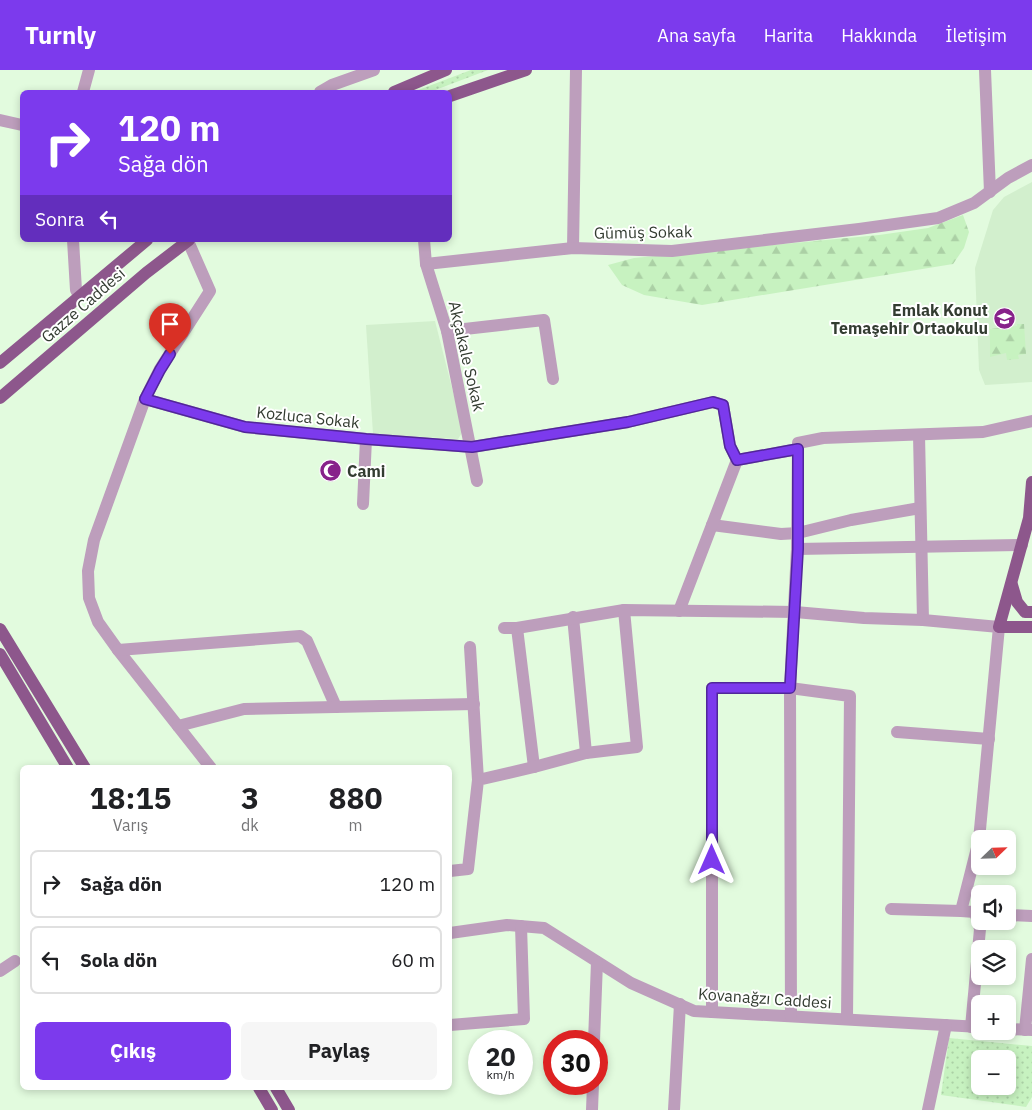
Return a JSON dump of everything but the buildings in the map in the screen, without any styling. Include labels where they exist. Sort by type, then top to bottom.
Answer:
[{"type":"main road","points":[[397,90],[421,75],[446,70]]},
{"type":"main road","points":[[452,95],[526,70]]},
{"type":"main road","name":"Gazze Caddesi","points":[[0,363],[144,242]]},
{"type":"main road","name":"Gazze Caddesi","points":[[0,398],[146,273],[185,242]]},
{"type":"main road","points":[[1012,583],[1016,602],[1029,612],[1028,627],[1000,627],[1029,518],[1032,482]]},
{"type":"main road","points":[[0,629],[83,765]]},
{"type":"main road","points":[[0,654],[66,765]]},
{"type":"main road","points":[[260,1090],[272,1110]]},
{"type":"main road","points":[[277,1090],[289,1110]]},
{"type":"street","points":[[84,90],[89,70]]},
{"type":"street","points":[[323,90],[374,70]]},
{"type":"street","points":[[573,248],[576,70]]},
{"type":"street","points":[[984,70],[990,192]]},
{"type":"street","points":[[0,120],[20,125]]},
{"type":"street","name":"Gümüş Sokak","points":[[426,264],[573,248],[672,251],[938,218],[957,211],[1032,165]]},
{"type":"street","points":[[73,242],[76,290],[80,297]]},
{"type":"street","points":[[189,242],[210,291],[160,370],[145,399],[94,540],[88,571],[89,598],[98,622],[118,650],[209,765]]},
{"type":"street","name":"Akçakale Sokak","points":[[424,242],[426,264],[447,331],[478,481]]},
{"type":"street","points":[[447,331],[544,320],[553,379]]},
{"type":"street","name":"Kozluca Sokak","points":[[145,399],[245,427],[472,447],[628,422],[713,402],[723,405],[730,446],[737,460]]},
{"type":"street","points":[[791,1016],[790,688],[798,549],[798,443],[823,438],[983,432],[1032,421]]},
{"type":"street","points":[[919,435],[923,620]]},
{"type":"street","points":[[363,504],[366,439]]},
{"type":"street","points":[[679,611],[737,460],[798,449]]},
{"type":"street","points":[[712,525],[782,534],[798,533],[851,520],[920,508]]},
{"type":"street","points":[[798,549],[1022,545]]},
{"type":"street","points":[[478,780],[586,753],[637,747],[624,610]]},
{"type":"street","points":[[504,628],[518,628],[624,610],[795,612],[1000,627],[979,840],[961,910]]},
{"type":"street","points":[[573,618],[586,753]]},
{"type":"street","points":[[518,628],[534,767]]},
{"type":"street","points":[[118,650],[300,636],[307,641],[336,707]]},
{"type":"street","points":[[452,871],[468,869],[478,780],[470,647]]},
{"type":"street","points":[[712,1012],[712,688],[790,688],[850,696],[848,1019]]},
{"type":"street","points":[[178,726],[244,709],[474,704]]},
{"type":"street","points":[[896,732],[989,739]]},
{"type":"street","points":[[890,909],[971,911]]},
{"type":"street","points":[[1016,915],[1032,916]]},
{"type":"street","name":"Kovanağzı Caddesi","points":[[452,933],[507,925],[544,928],[631,983],[694,1011],[971,1027]]},
{"type":"street","points":[[452,1025],[524,1019],[521,926]]},
{"type":"street","points":[[977,995],[980,930]]},
{"type":"street","points":[[1016,1029],[1029,1030],[1032,960]]},
{"type":"street","points":[[0,970],[15,961]]},
{"type":"street","points":[[594,1030],[597,962]]},
{"type":"street","points":[[674,1110],[680,1004]]},
{"type":"street","points":[[928,1110],[946,1025]]},
{"type":"street","points":[[592,1110],[593,1095]]},
{"type":"shaded area","name":"Emlak Konut Temaşehir Ortaokulu","points":[[1032,182],[1032,382],[985,385],[979,370],[975,268],[993,210],[1004,197]]},
{"type":"shaded area","points":[[435,321],[463,431],[458,439],[373,434],[366,325]]},
{"type":"green space","points":[[471,70],[488,70],[435,90],[418,90]]},
{"type":"green space","points":[[963,215],[969,232],[964,248],[953,264],[702,305],[644,295],[622,285],[608,265],[634,258],[879,235],[928,228]]},
{"type":"green space","points":[[1017,324],[1024,324],[1026,354],[1018,355],[1019,359],[1007,360],[1006,353],[990,357],[990,329],[1017,326]]},
{"type":"green space","points":[[949,1038],[1032,1046],[1032,1097],[1026,1107],[941,1095]]},
{"type":"place","name":"Emlak Konut Temaşehir Ortaokulu","points":[[1004,319]]},
{"type":"place","name":"Cami","points":[[331,471]]},
{"type":"route","points":[[170,354],[145,399],[245,427],[472,447],[628,422],[713,402],[723,405],[730,446],[737,460],[798,449],[798,549],[790,688],[712,688],[712,860]]}]
